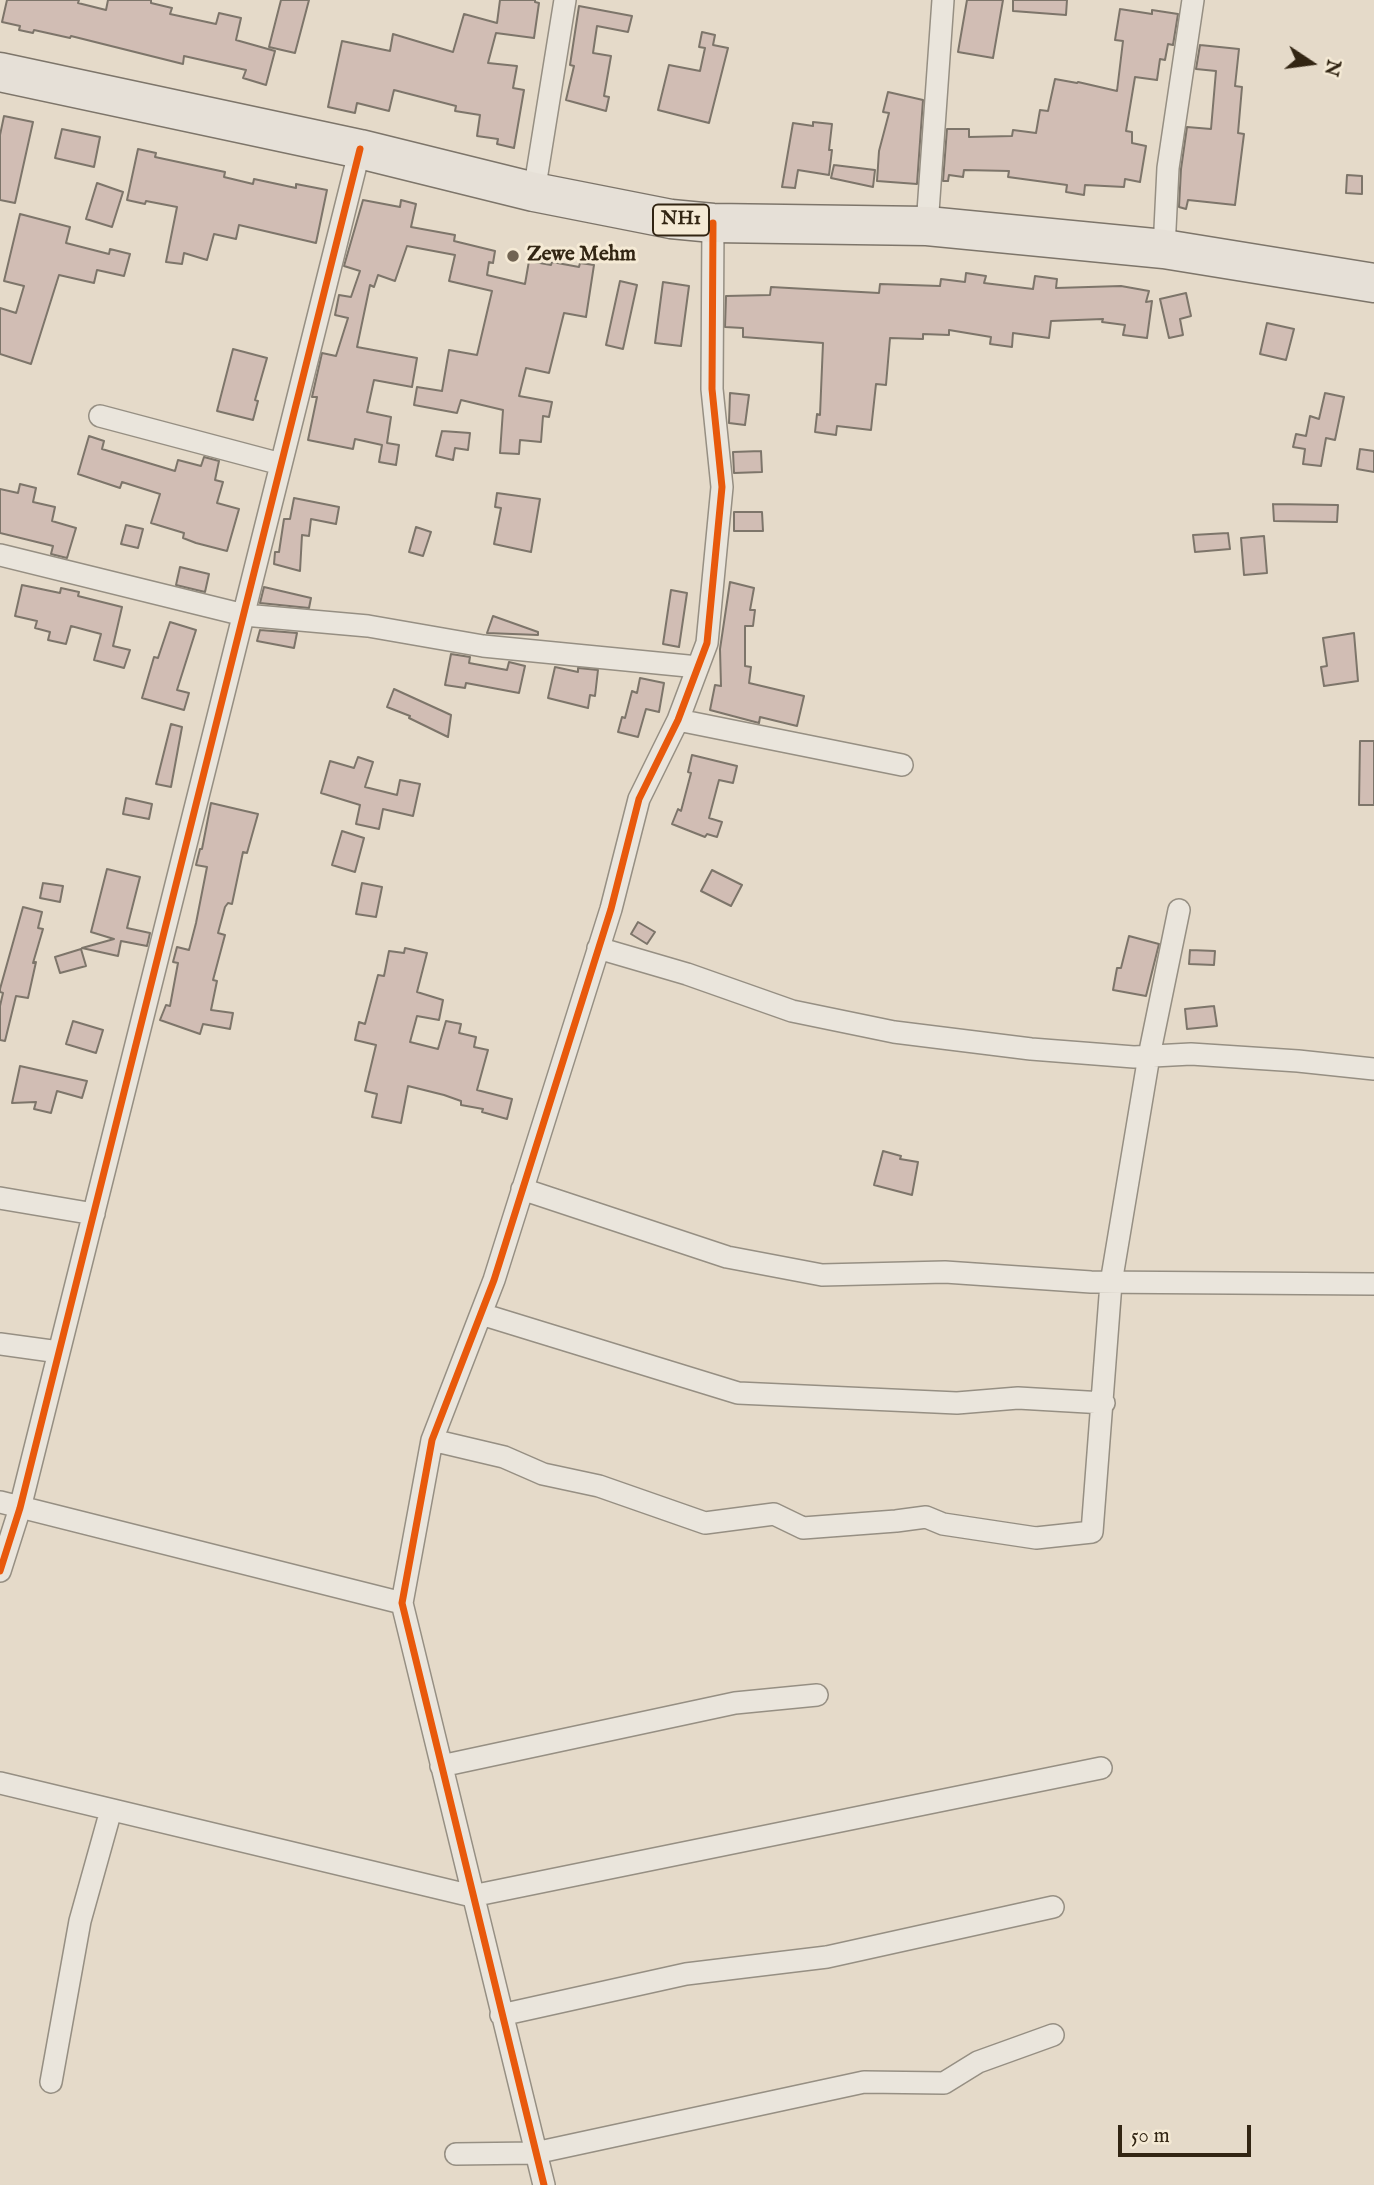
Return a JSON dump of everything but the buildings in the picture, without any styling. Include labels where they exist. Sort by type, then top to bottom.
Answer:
[{"type":"highway","name":"NH1","points":[[0,72],[360,149],[534,192],[671,219],[713,223],[926,226],[1164,249],[1374,283]]},
{"type":"street","points":[[534,192],[565,0]]},
{"type":"street","points":[[926,226],[943,0]]},
{"type":"street","points":[[1164,249],[1168,168],[1193,0]]},
{"type":"street","points":[[0,1571],[10,1505],[60,1352],[360,149]]},
{"type":"street","points":[[544,2185],[402,1603],[432,1440],[494,1280],[598,948],[639,799],[678,720],[707,643],[722,487],[712,389],[713,223]]},
{"type":"street","points":[[100,416],[281,464]]},
{"type":"street","points":[[0,555],[244,615],[368,626],[483,646],[698,667]]},
{"type":"street","points":[[678,720],[902,765]]},
{"type":"street","points":[[432,1440],[504,1457],[543,1474],[599,1486],[705,1523],[774,1514],[803,1528],[926,1517],[943,1524],[1036,1538],[1092,1532],[1104,1403],[1111,1283],[1149,1056],[1179,910]]},
{"type":"street","points":[[598,948],[687,974],[792,1012],[894,1032],[1031,1049],[1149,1056],[1191,1054],[1374,1069]]},
{"type":"street","points":[[522,1189],[727,1257],[822,1275],[945,1272],[1111,1283],[1374,1284]]},
{"type":"street","points":[[0,1198],[94,1214]]},
{"type":"street","points":[[481,1314],[738,1393],[957,1402],[1018,1398],[1104,1403]]},
{"type":"street","points":[[0,1344],[60,1352]]},
{"type":"street","points":[[10,1505],[402,1603]]},
{"type":"street","points":[[441,1766],[735,1703],[817,1695]]},
{"type":"street","points":[[0,1783],[472,1896],[1101,1768]]},
{"type":"street","points":[[51,2082],[80,1921],[111,1810]]},
{"type":"street","points":[[501,2015],[686,1974],[827,1957],[1053,1907]]},
{"type":"street","points":[[456,2154],[535,2153],[864,2082],[944,2083],[978,2062],[1053,2035]]},
{"type":"cycle path","points":[[0,1571],[20,1508],[360,149]]},
{"type":"cycle path","points":[[544,2185],[402,1603],[432,1440],[494,1280],[611,909],[639,799],[678,720],[707,643],[722,487],[712,389],[713,223]]},
{"type":"place","name":"Zewe Mehm","points":[[513,256]]}]
